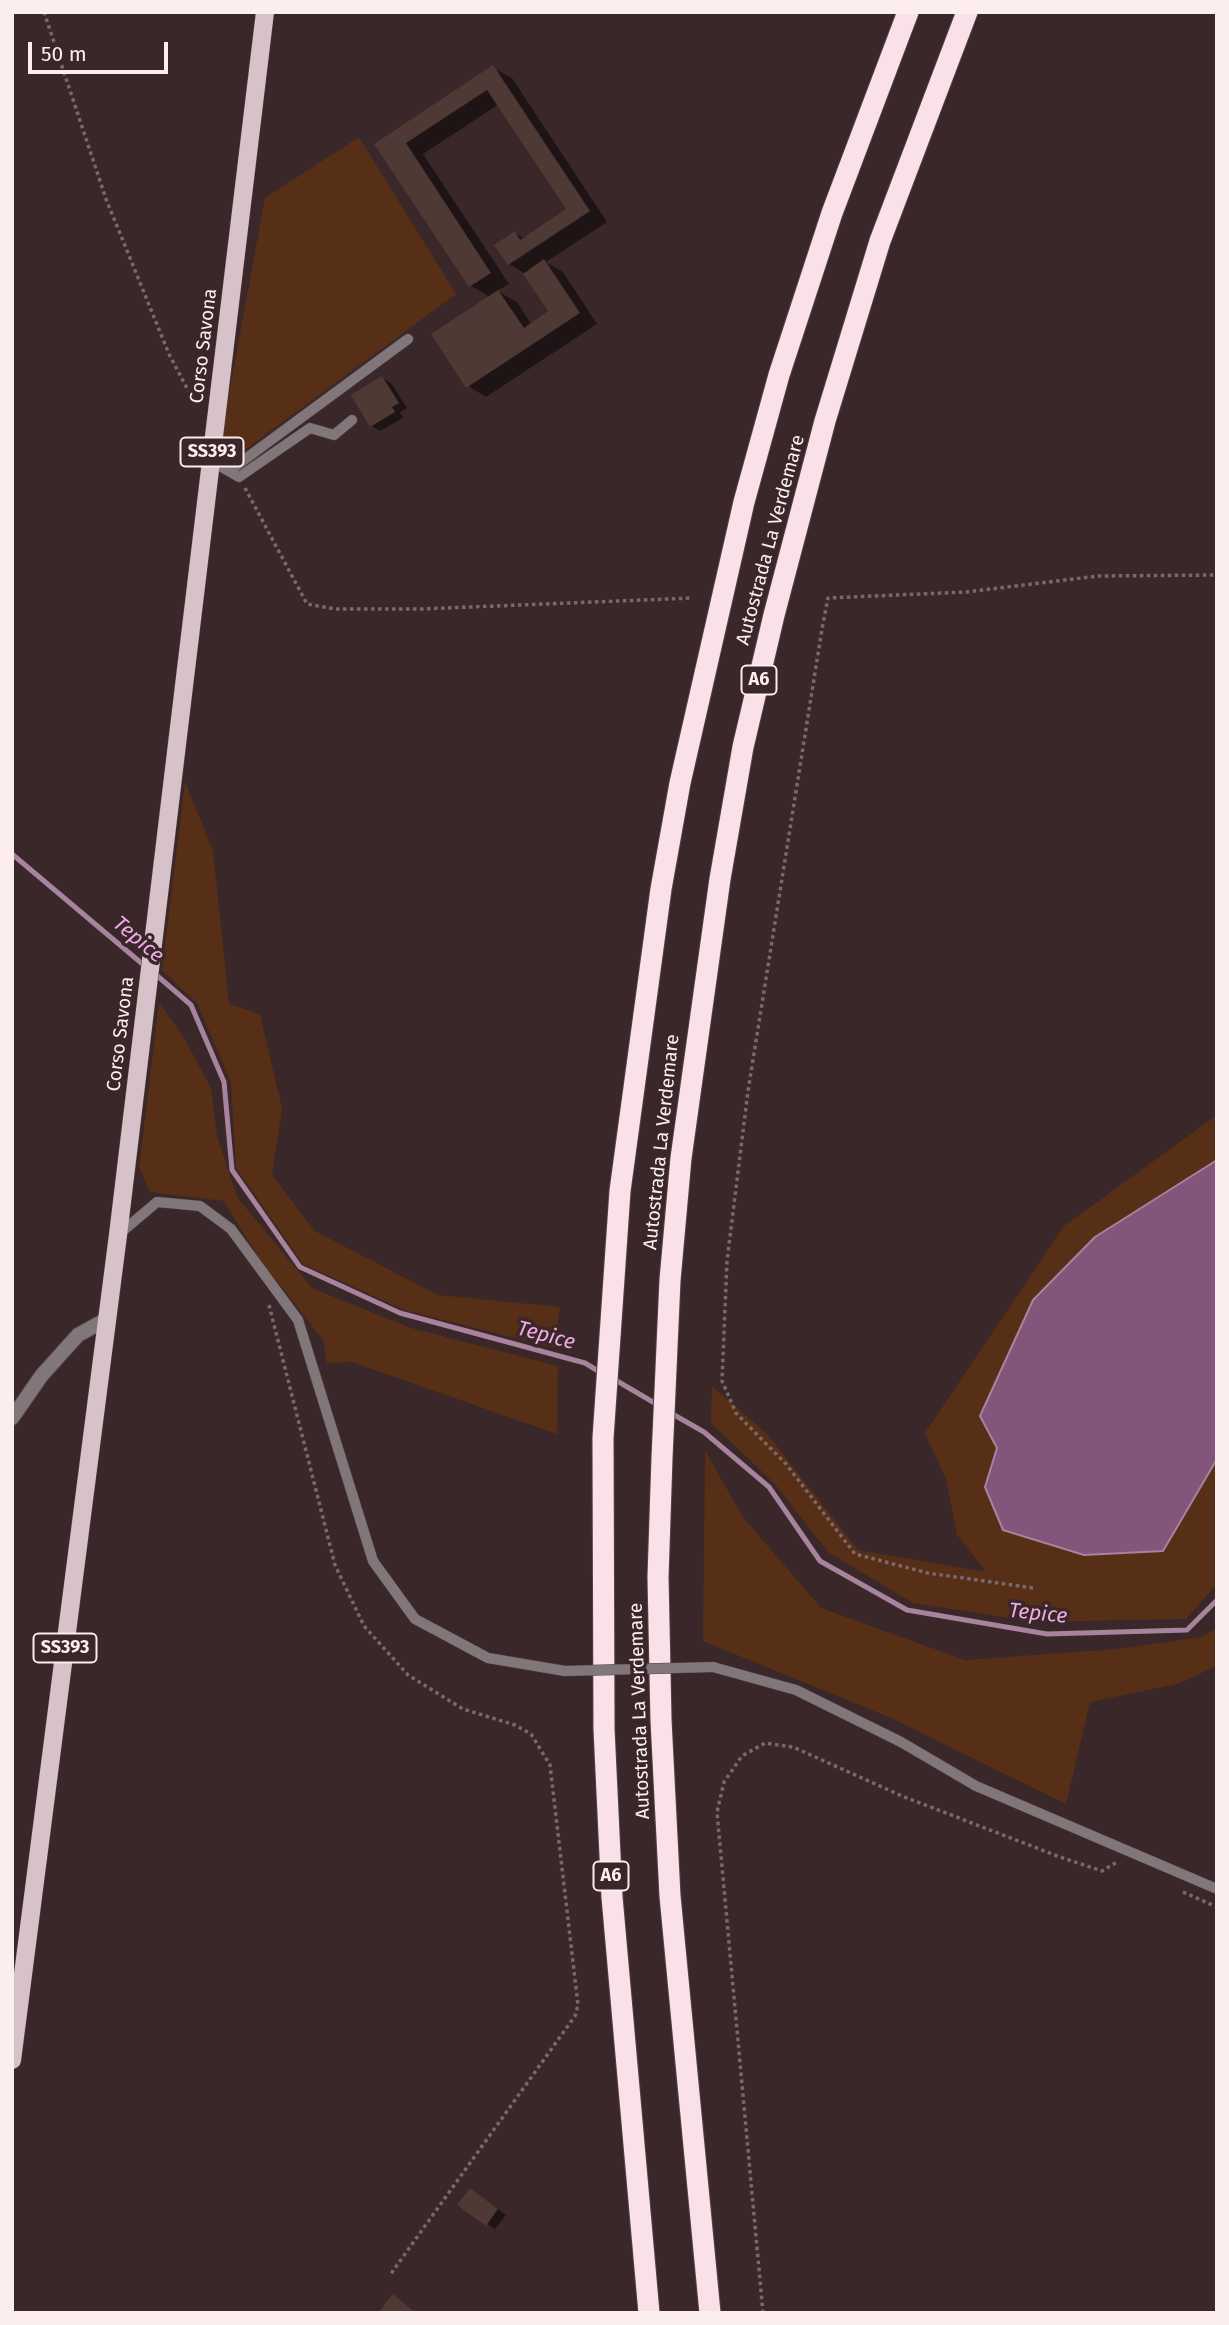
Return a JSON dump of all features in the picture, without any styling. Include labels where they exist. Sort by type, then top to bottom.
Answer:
[{"type":"highway","name":"Autostrada La Verdemare","points":[[649,2313],[612,1897],[604,1716],[603,1438],[620,1191],[640,1026],[675,809],[744,502],[779,375],[832,213],[908,12]]},
{"type":"highway","name":"Autostrada La Verdemare","points":[[710,2313],[668,1855],[661,1720],[658,1577],[662,1458],[682,1145],[704,978],[743,747],[774,615],[825,421],[880,241],[967,12]]},
{"type":"main road","name":"Corso Savona","points":[[12,2060],[118,1235],[265,12]]},
{"type":"street","points":[[12,1418],[42,1375],[78,1335],[107,1319]]},
{"type":"lane","points":[[229,471],[408,340]]},
{"type":"lane","points":[[211,461],[239,477],[310,428],[334,435],[352,420]]},
{"type":"lane","points":[[118,1235],[157,1202],[200,1206],[231,1229],[298,1320],[373,1562],[415,1619],[488,1658],[565,1671],[713,1667],[796,1690],[901,1742],[976,1786],[1217,1889]]},
{"type":"path","points":[[44,12],[106,199],[169,354],[190,394],[216,421]]},
{"type":"path","points":[[239,477],[307,604],[335,609],[421,609],[692,598]]},
{"type":"path","points":[[1033,1588],[928,1573],[855,1554],[786,1464],[736,1413],[722,1381],[727,1261],[748,1091],[821,629],[828,598],[966,592],[1098,576],[1217,575]]},
{"type":"path","points":[[260,1269],[335,1565],[364,1626],[408,1675],[463,1709],[515,1725],[531,1734],[550,1765],[578,2005],[575,2016],[390,2275]]},
{"type":"path","points":[[763,2313],[717,1812],[724,1782],[742,1756],[765,1743],[793,1747],[902,1796],[1102,1871],[1130,1854]]},
{"type":"shaded area","points":[[359,137],[456,294],[234,458],[221,437],[265,198]]},
{"type":"shaded area","points":[[185,782],[213,851],[229,1004],[260,1014],[282,1109],[272,1175],[315,1231],[438,1295],[560,1307],[555,1348],[404,1310],[303,1264],[236,1168],[231,1082],[197,1003],[162,970]]},
{"type":"shaded area","points":[[159,1003],[183,1036],[211,1088],[217,1136],[237,1197],[312,1288],[411,1328],[558,1366],[557,1434],[352,1362],[327,1363],[323,1340],[259,1258],[224,1201],[150,1192],[139,1167]]},
{"type":"shaded area","points":[[1217,1115],[1217,1584],[1186,1619],[1036,1622],[913,1603],[828,1552],[774,1483],[711,1423],[712,1386],[768,1435],[858,1550],[986,1572],[957,1535],[946,1479],[925,1433],[1064,1226]]},
{"type":"shaded area","points":[[1217,1160],[1217,1459],[1163,1551],[1084,1555],[1003,1530],[985,1487],[997,1448],[980,1416],[1033,1300],[1095,1237]]},
{"type":"shaded area","points":[[705,1450],[742,1516],[821,1608],[965,1660],[1117,1649],[1201,1637],[1217,1628],[1217,1666],[1177,1684],[1090,1702],[1066,1804],[891,1718],[703,1641]]},
{"type":"building","points":[[493,65],[590,211],[508,265],[494,245],[515,231],[520,240],[566,209],[487,90],[406,143],[491,273],[469,287],[374,144]]},
{"type":"building","points":[[544,259],[580,313],[466,388],[431,334],[498,290],[524,328],[548,311],[523,274]]},
{"type":"building","points":[[382,376],[399,403],[392,407],[395,412],[370,427],[351,395]]},
{"type":"building","points":[[470,2188],[498,2209],[486,2226],[457,2205]]},
{"type":"building","points":[[393,2294],[416,2313],[378,2313]]},
{"type":"waterway","name":"Tepice","points":[[12,854],[146,967]]},
{"type":"waterway","name":"Tepice","points":[[154,973],[191,1005],[224,1082],[232,1170],[300,1267],[400,1313],[585,1363],[603,1374]]},
{"type":"waterway","name":"Tepice","points":[[612,1378],[658,1405]]},
{"type":"waterway","name":"Tepice","points":[[669,1412],[704,1432],[769,1487],[820,1561],[907,1610],[1047,1634],[1187,1630],[1217,1600]]}]
